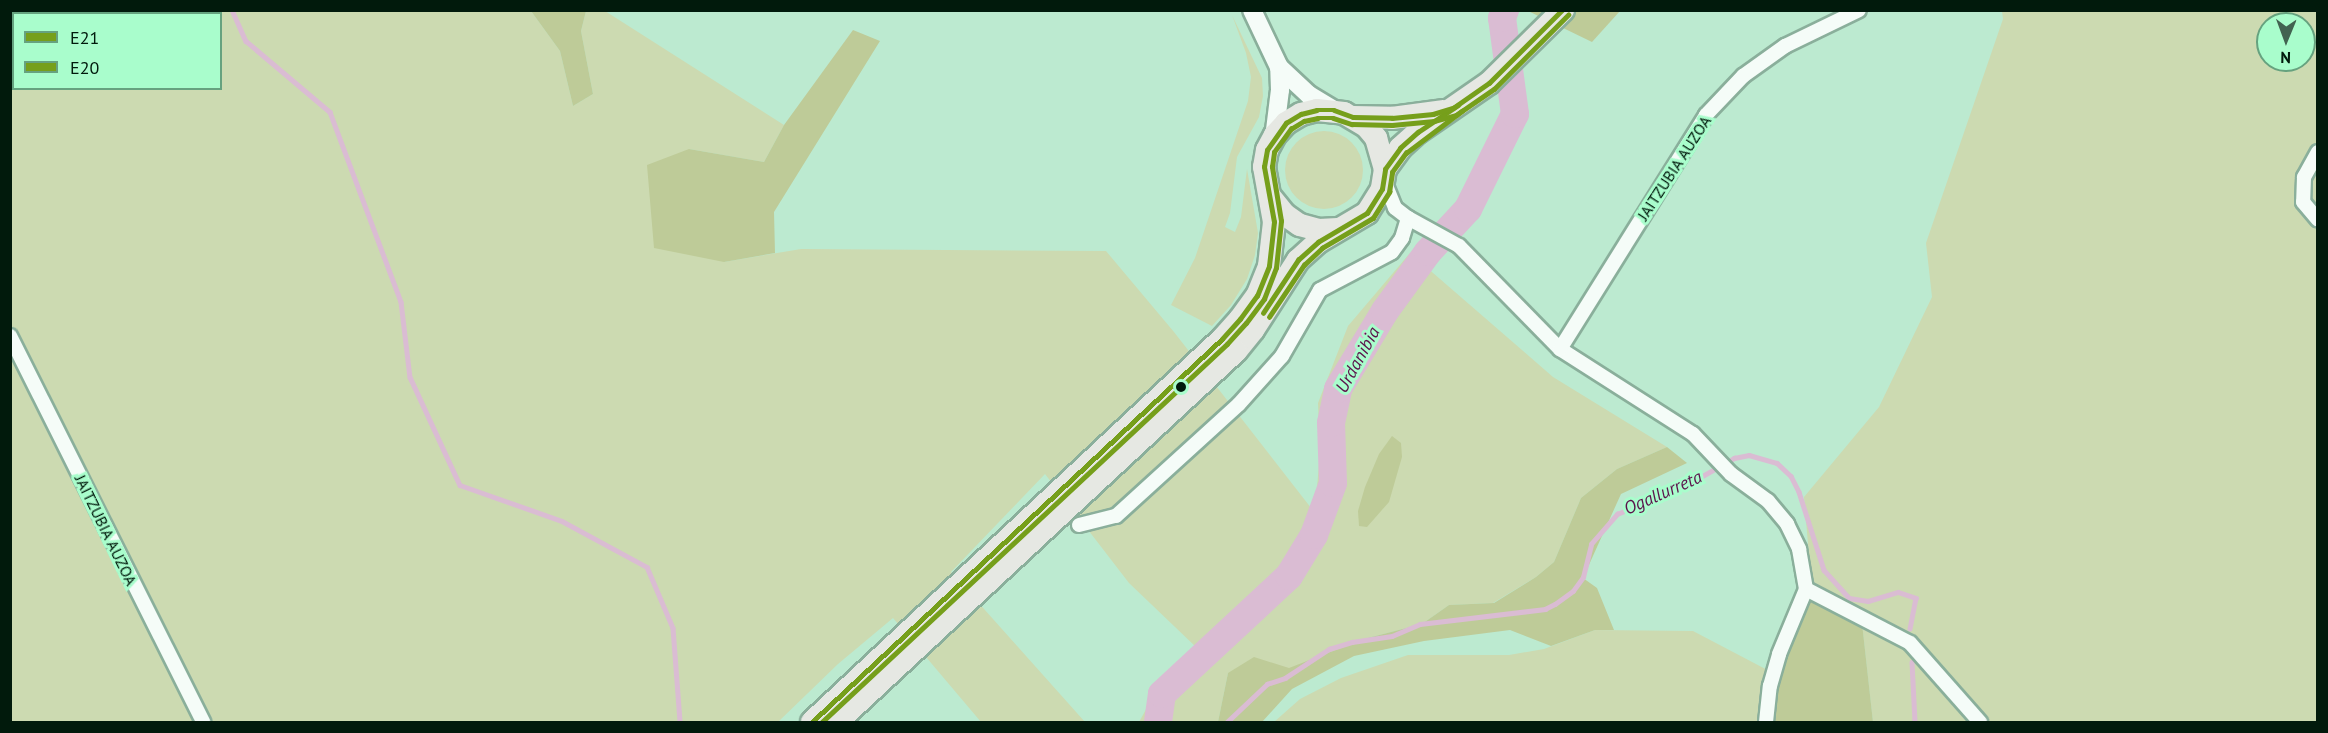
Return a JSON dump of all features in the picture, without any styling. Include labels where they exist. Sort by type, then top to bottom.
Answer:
[{"type":"main road","points":[[842,718],[1236,351],[1253,330],[1298,260],[1338,229],[1354,223],[1367,213],[1376,202],[1385,174],[1409,140],[1489,83],[1563,10]]},
{"type":"main road","points":[[1338,229],[1319,230],[1300,225],[1284,214],[1272,199],[1265,184],[1264,167],[1274,138],[1286,123],[1301,114],[1317,110],[1413,117],[1453,108]]},
{"type":"main road","points":[[1344,113],[1376,138],[1385,174]]},
{"type":"main road","points":[[812,723],[1240,320],[1257,296],[1269,266],[1274,222],[1272,199]]},
{"type":"street","points":[[1251,10],[1279,67],[1309,95],[1344,113]]},
{"type":"street","name":"JAITZUBIA AUZOA","points":[[1560,349],[1706,115],[1743,76],[1785,46],[1859,10]]},
{"type":"street","points":[[1274,138],[1280,90],[1279,67]]},
{"type":"street","points":[[2318,152],[2304,177],[2303,202],[2318,220]]},
{"type":"street","points":[[1385,174],[1389,200],[1410,219]]},
{"type":"street","points":[[1367,213],[1385,210],[1410,219],[1460,246],[1560,349],[1682,427],[1712,452],[1744,485],[1768,501],[1787,524],[1799,549],[1806,589],[1779,654],[1770,686],[1766,723]]},
{"type":"street","points":[[1079,525],[1116,516],[1239,404],[1282,356],[1320,290],[1392,252],[1402,238],[1410,219]]},
{"type":"street","name":"JAITZUBIA AUZOA","points":[[10,336],[203,723]]},
{"type":"street","points":[[1806,589],[1910,643],[1980,723]]},
{"type":"green space","points":[[1526,10],[1620,11],[1592,42]]},
{"type":"green space","points":[[10,11],[531,11],[560,51],[573,106],[593,94],[581,31],[586,11],[605,11],[784,125],[764,162],[689,149],[724,262],[801,249],[1106,251],[1174,332],[1315,513],[1320,451],[1318,403],[1348,326],[1410,253],[1553,377],[1667,447],[1617,469],[1581,498],[1554,562],[1536,577],[1493,603],[1449,605],[1422,624],[1364,639],[1289,669],[1228,673],[1218,722],[1139,722],[1154,695],[1197,648],[1129,583],[1045,474],[951,572],[1085,722],[981,722],[893,618],[838,664],[778,722],[11,722]]},
{"type":"green space","points":[[531,11],[586,11],[581,31],[593,94],[573,106],[560,51]]},
{"type":"green space","points":[[2002,11],[2317,11],[2317,722],[1873,722],[1861,614],[1812,591],[1804,497],[1879,407],[1932,297],[1926,243],[2003,19]]},
{"type":"green space","points":[[1232,15],[1262,78],[1263,96],[1259,117],[1237,157],[1230,213],[1225,227],[1235,232],[1241,217],[1247,169],[1258,233],[1255,255],[1247,279],[1231,305],[1212,326],[1171,305],[1195,258],[1248,101],[1251,77],[1246,53]]},
{"type":"green space","points":[[853,30],[880,41],[774,212],[775,253],[724,262],[654,248],[647,165],[689,149],[764,162],[784,125]]},
{"type":"green space","points":[[1316,131],[1332,131],[1346,137],[1357,148],[1363,162],[1363,178],[1357,192],[1346,203],[1332,209],[1316,209],[1302,203],[1291,192],[1285,178],[1285,162],[1291,148],[1302,137]]},
{"type":"green space","points":[[1392,436],[1401,443],[1402,457],[1389,502],[1367,527],[1359,526],[1358,511],[1365,487],[1379,454]]},
{"type":"green space","points":[[1667,447],[1687,463],[1621,494],[1583,578],[1597,588],[1614,630],[1595,630],[1551,646],[1510,630],[1424,641],[1354,656],[1292,689],[1262,722],[1218,722],[1228,673],[1254,657],[1289,668],[1364,639],[1422,624],[1449,605],[1494,603],[1536,577],[1554,562],[1581,498],[1617,469]]},
{"type":"green space","points":[[1812,591],[1861,614],[1873,722],[1775,722],[1775,674]]},
{"type":"green space","points":[[1595,630],[1693,631],[1775,674],[1775,722],[1274,722],[1300,699],[1341,678],[1408,655],[1509,655],[1544,649]]},
{"type":"waterway","points":[[232,10],[246,41],[330,112],[401,302],[410,377],[460,485],[562,521],[647,567],[673,628],[680,722]]},
{"type":"waterway","name":"Urdanibia","points":[[1158,722],[1162,694],[1289,576],[1314,535],[1333,483],[1331,423],[1338,389],[1385,311],[1428,252],[1468,209],[1515,114],[1502,18],[1505,10]]},
{"type":"waterway","name":"Ogallurreta","points":[[1227,722],[1267,684],[1285,678],[1329,649],[1352,642],[1392,636],[1420,624],[1545,609],[1555,604],[1573,591],[1583,577],[1591,544],[1617,514],[1683,487],[1734,458],[1749,455],[1777,463],[1791,476],[1799,492],[1824,570],[1849,598],[1868,601],[1898,592],[1916,598],[1910,628]]},
{"type":"waterway","name":"Ogallurreta","points":[[1912,662],[1915,722]]},
{"type":"transit line","name":"E21","points":[[812,722],[1222,339],[1240,319],[1257,296],[1269,266],[1274,222],[1264,167],[1267,150],[1286,123],[1301,114],[1317,110],[1334,110],[1353,117],[1392,118],[1433,114],[1453,108],[1489,83],[1562,10]]},
{"type":"transit line","name":"E20","points":[[822,722],[1227,344],[1246,323],[1264,299],[1276,268],[1281,221],[1272,167],[1274,152],[1291,129],[1304,121],[1318,118],[1333,118],[1352,124],[1392,125],[1434,121],[1456,115],[1494,89],[1568,15]]},
{"type":"transit line","name":"E21","points":[[1263,313],[1298,260],[1318,242],[1367,213],[1382,189],[1385,169],[1400,148],[1418,132],[1458,105]]},
{"type":"transit line","name":"E20","points":[[1269,317],[1304,265],[1322,248],[1373,218],[1389,192],[1392,172],[1406,153],[1462,111]]}]
